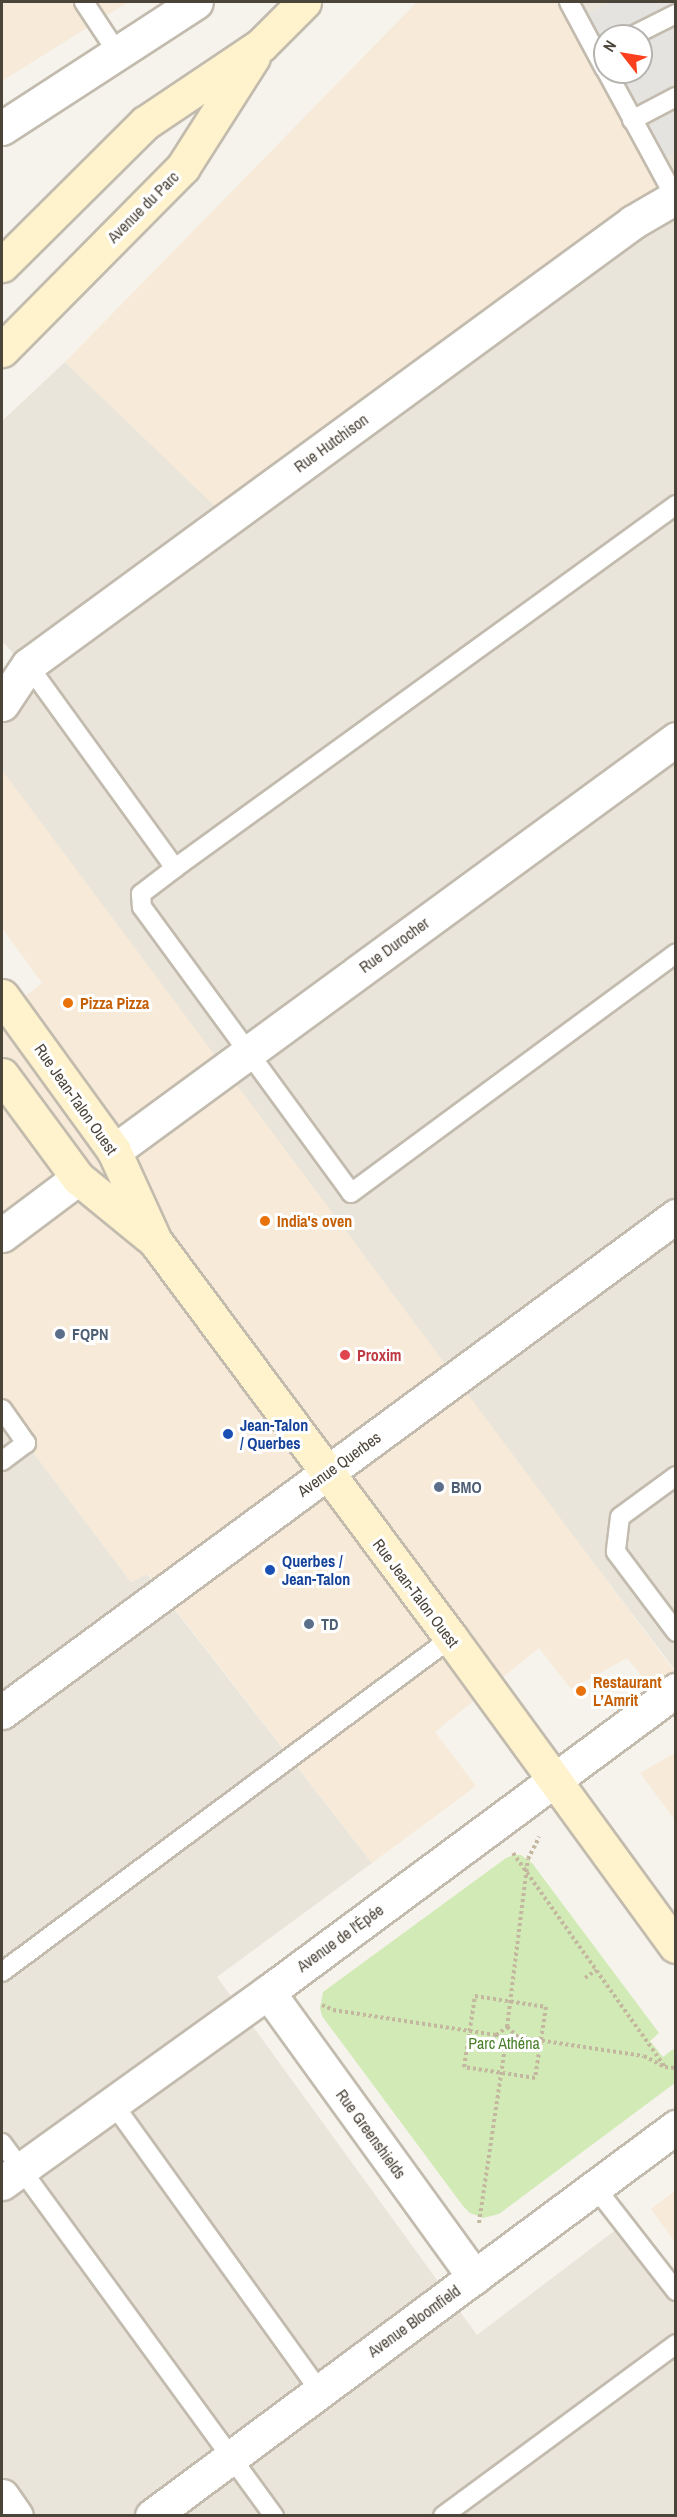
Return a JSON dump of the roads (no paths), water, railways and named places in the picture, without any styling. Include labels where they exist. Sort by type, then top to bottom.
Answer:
[{"type":"main road","name":"Avenue du Parc","points":[[2,265],[145,123],[261,45],[304,2]]},
{"type":"main road","name":"Avenue du Parc","points":[[2,350],[183,167],[261,45]]},
{"type":"main road","name":"Rue Jean-Talon Ouest","points":[[2,996],[114,1151],[155,1241],[451,1638],[675,1946]]},
{"type":"main road","name":"Rue Jean-Talon Ouest","points":[[2,1075],[78,1178],[155,1241]]},
{"type":"street","points":[[2,128],[196,2]]},
{"type":"street","name":"Rue Hutchison","points":[[2,704],[28,665],[633,222],[675,197]]},
{"type":"street","name":"Rue Durocher","points":[[114,1151],[675,739]]},
{"type":"street","points":[[2,1235],[78,1178]]},
{"type":"street","name":"Avenue Querbes","points":[[2,1712],[675,1216]]},
{"type":"street","name":"Avenue de l'Épée","points":[[8,2165],[112,2102],[268,1992],[675,1690]]},
{"type":"street","name":"Rue Greenshields","points":[[268,1992],[474,2277]]},
{"type":"street","name":"Avenue Bloomfield","points":[[152,2516],[675,2127]]},
{"type":"street","points":[[2,2496],[16,2516]]},
{"type":"lane","points":[[84,2],[117,52]]},
{"type":"lane","points":[[569,2],[593,44]]},
{"type":"lane","points":[[653,25],[675,14]]},
{"type":"lane","points":[[614,84],[675,197]]},
{"type":"lane","points":[[632,120],[675,97]]},
{"type":"lane","points":[[675,505],[141,894],[142,907],[351,1193],[675,953]]},
{"type":"lane","points":[[28,665],[176,868]]},
{"type":"lane","points":[[2,1409],[26,1443],[2,1461]]},
{"type":"lane","points":[[675,1476],[620,1517],[616,1551],[675,1632]]},
{"type":"lane","points":[[2,1972],[451,1638]]},
{"type":"lane","points":[[112,2102],[319,2390]]},
{"type":"lane","points":[[8,2165],[274,2516]]},
{"type":"lane","points":[[595,2187],[675,2291]]},
{"type":"lane","points":[[443,2516],[675,2344]]},
{"type":"place","name":"Pizza Pizza","points":[[68,1003]]},
{"type":"place","name":"India's oven","points":[[265,1221]]},
{"type":"place","name":"FQPN","points":[[60,1334]]},
{"type":"place","name":"Proxim","points":[[345,1355]]},
{"type":"place","name":"Jean-Talon / Querbes","points":[[228,1434]]},
{"type":"place","name":"BMO","points":[[439,1487]]},
{"type":"place","name":"Querbes / Jean-Talon","points":[[270,1570]]},
{"type":"place","name":"TD","points":[[309,1624]]},
{"type":"place","name":"Restaurant L’Amrit","points":[[581,1691]]},
{"type":"park label","name":"Parc Athéna","points":[[504,2043]]}]
